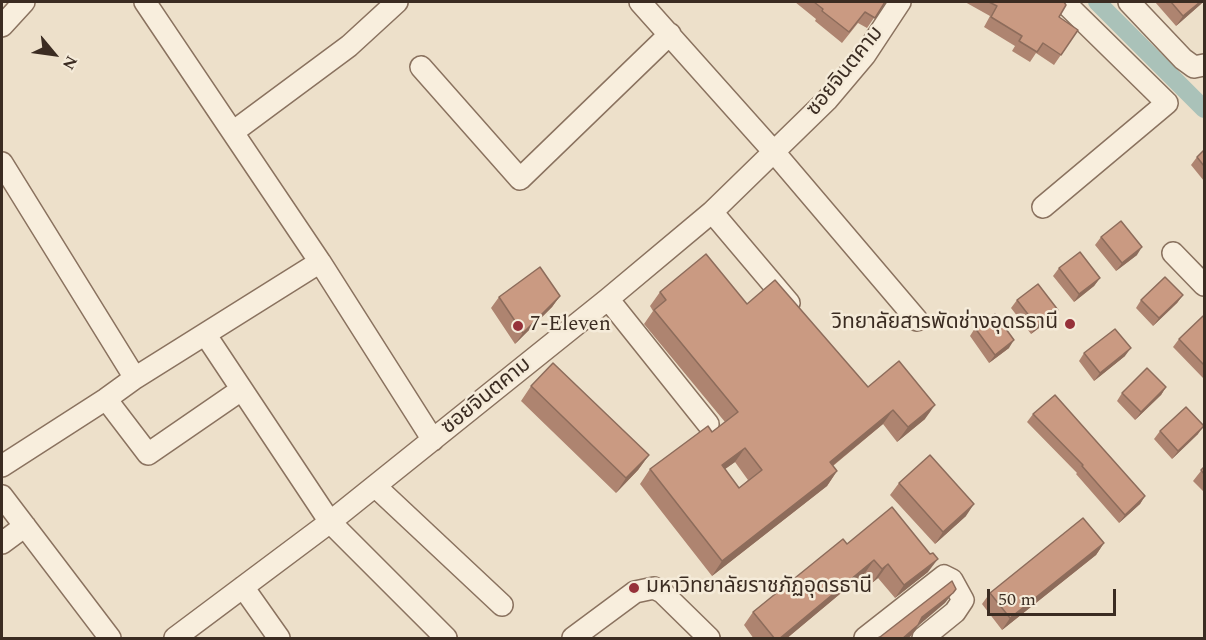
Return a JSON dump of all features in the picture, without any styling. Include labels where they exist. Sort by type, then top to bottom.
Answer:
[{"type":"street","points":[[2,26],[24,2]]},
{"type":"street","points":[[145,2],[320,262],[433,440]]},
{"type":"street","points":[[640,2],[774,152],[917,320]]},
{"type":"street","name":"ซอยจินตคาม","points":[[175,639],[330,522],[608,299],[712,212],[827,100],[865,55],[900,2]]},
{"type":"street","points":[[1043,207],[1167,103],[1064,2]]},
{"type":"street","points":[[1129,2],[1183,60],[1194,67],[1204,65]]},
{"type":"street","points":[[233,132],[349,46],[386,5]]},
{"type":"street","points":[[422,67],[520,179],[670,34]]},
{"type":"street","points":[[2,164],[135,378]]},
{"type":"street","points":[[712,212],[805,321]]},
{"type":"street","points":[[1173,253],[1204,285]]},
{"type":"street","points":[[2,466],[135,378],[320,262]]},
{"type":"street","points":[[608,299],[708,424]]},
{"type":"street","points":[[205,334],[330,522],[446,639]]},
{"type":"street","points":[[106,399],[148,454],[241,390]]},
{"type":"street","points":[[375,486],[502,605]]},
{"type":"street","points":[[2,496],[110,639]]},
{"type":"street","points":[[2,543],[25,526]]},
{"type":"street","points":[[865,639],[944,576],[952,580],[963,600],[955,612],[923,639]]},
{"type":"street","points":[[243,587],[279,639]]},
{"type":"street","points":[[573,639],[635,592],[654,588],[662,592],[709,639]]},
{"type":"building","points":[[814,2],[885,2],[875,18],[865,12],[849,32]]},
{"type":"building","points":[[989,2],[1064,2],[1066,5],[1059,17],[1078,30],[1061,55],[1043,43],[1037,52],[1019,41],[1022,36],[991,17],[997,6]]},
{"type":"building","points":[[1171,2],[1200,2],[1183,16]]},
{"type":"building","points":[[1204,150],[1204,166],[1197,157]]},
{"type":"building","points":[[1121,221],[1142,247],[1122,263],[1101,237]]},
{"type":"building","points":[[1080,252],[1100,278],[1079,294],[1059,268]]},
{"type":"building","points":[[706,254],[747,304],[775,280],[868,387],[899,361],[935,405],[908,427],[893,410],[830,462],[837,471],[722,561],[650,469],[708,426],[712,432],[738,412],[654,310],[666,300],[660,292]],"holes":[[[745,448],[762,470],[739,488],[722,465]]]},
{"type":"building","name":"7-Eleven","points":[[540,267],[560,296],[523,333],[499,297]]},
{"type":"building","points":[[1165,277],[1183,295],[1159,318],[1141,300]]},
{"type":"building","points":[[1038,284],[1058,310],[1037,326],[1017,300]]},
{"type":"building","points":[[995,314],[1014,340],[995,355],[975,328]]},
{"type":"building","points":[[1203,316],[1204,318],[1204,365],[1179,339]]},
{"type":"building","points":[[1115,329],[1131,348],[1100,373],[1084,353]]},
{"type":"building","points":[[553,363],[649,455],[626,478],[531,386]]},
{"type":"building","points":[[1147,368],[1166,387],[1141,412],[1122,393]]},
{"type":"building","points":[[1055,395],[1145,496],[1125,515],[1083,465],[1033,414]]},
{"type":"building","points":[[1186,407],[1204,426],[1178,451],[1160,431]]},
{"type":"building","points":[[930,455],[974,504],[943,532],[899,483]]},
{"type":"building","points":[[892,507],[930,554],[933,553],[938,559],[904,585],[888,564],[882,569],[874,560],[779,639],[775,639],[753,612],[843,539],[847,544]]},
{"type":"building","points":[[1083,518],[1104,543],[1010,618],[990,593]]},
{"type":"building","points":[[952,581],[956,589],[953,593],[922,617],[918,625],[902,639],[875,639],[880,637]]},
{"type":"waterway","points":[[1097,2],[1204,109]]},
{"type":"place","name":"วิทยาลัยสารพัดช่างอุดรธานี","points":[[1070,324]]},
{"type":"place","name":"7-Eleven","points":[[518,326]]},
{"type":"place","name":"มหาวิทยาลัยราชภัฏอุดรธานี","points":[[634,588]]}]
